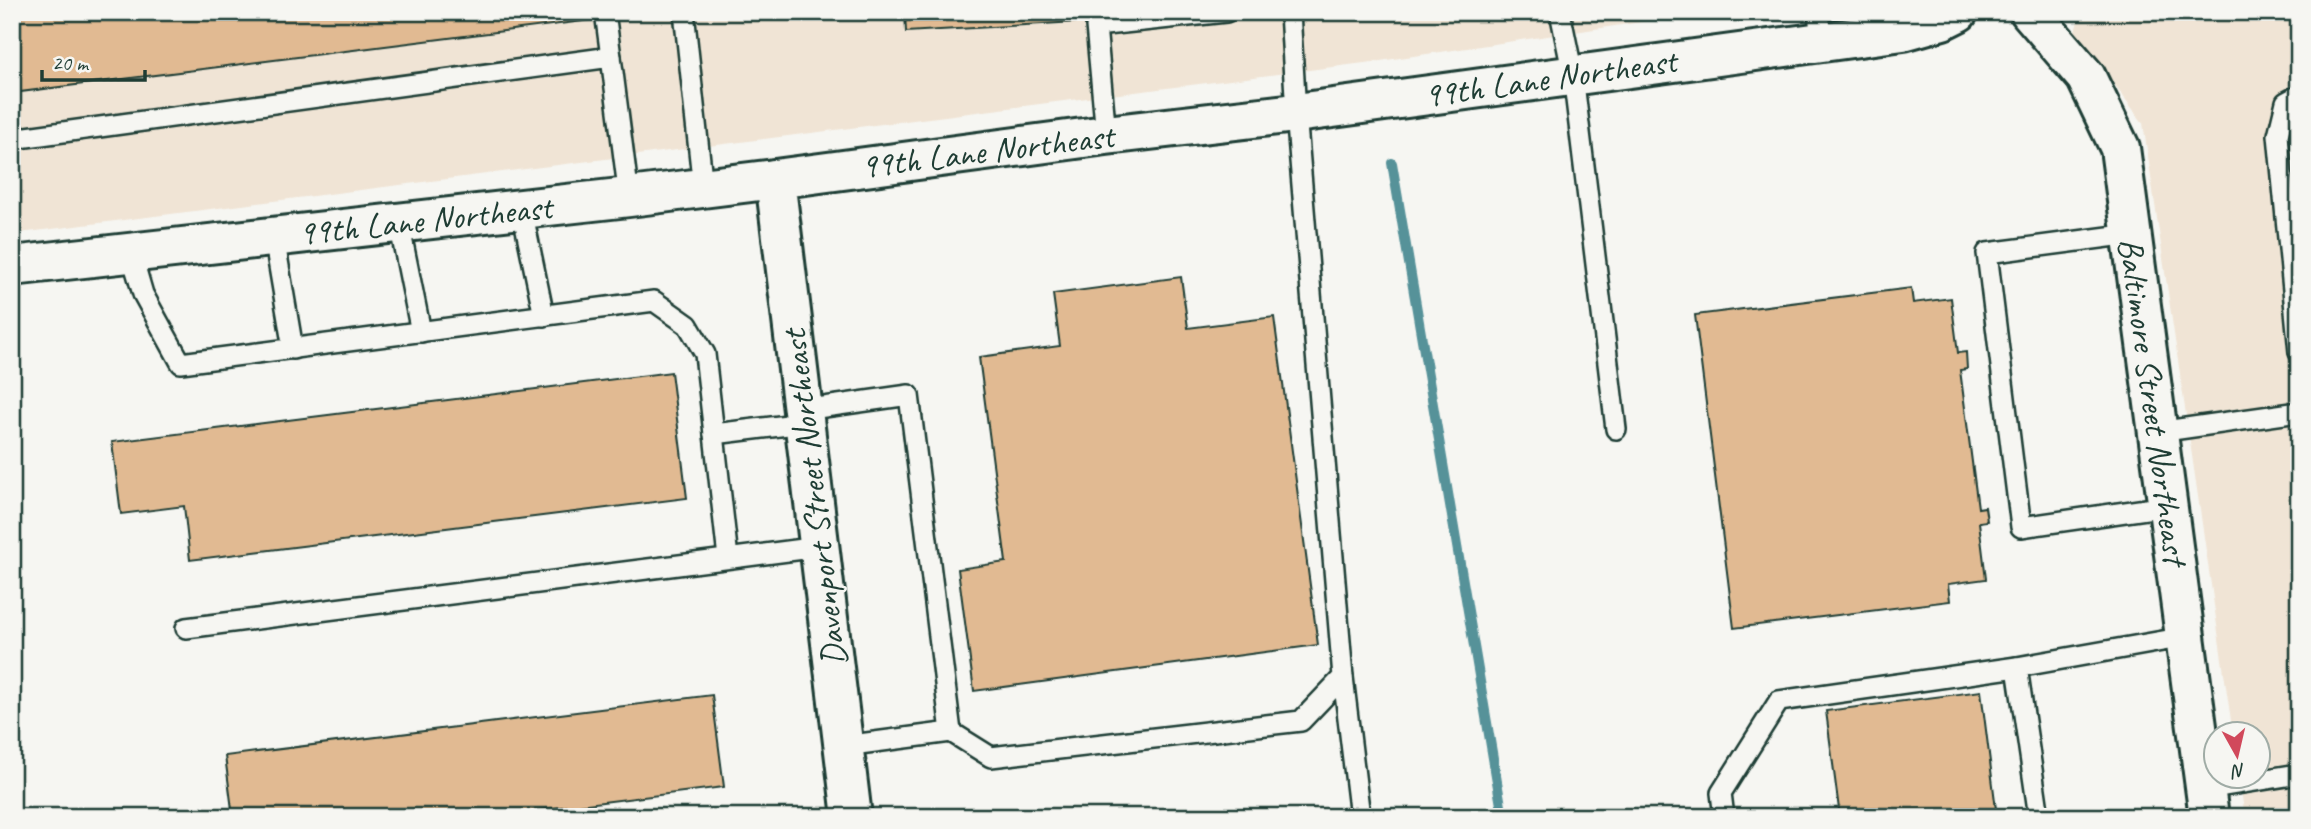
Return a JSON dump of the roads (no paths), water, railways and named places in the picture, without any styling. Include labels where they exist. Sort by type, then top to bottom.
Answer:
[{"type":"street","name":"99th Lane Northeast","points":[[12,266],[522,210],[1106,135],[1296,114],[1573,75],[1820,27],[1903,31],[1942,20],[1958,12]]},
{"type":"street","name":"Baltimore Street Northeast","points":[[2030,12],[2086,77],[2120,148],[2207,803]]},
{"type":"street","name":"Davenport Street Northeast","points":[[775,178],[852,817]]},
{"type":"lane","points":[[605,12],[629,197]]},
{"type":"lane","points":[[684,12],[703,188]]},
{"type":"lane","points":[[1106,135],[1096,26],[1226,12]]},
{"type":"lane","points":[[1290,12],[1296,114],[1343,677],[1360,817]]},
{"type":"lane","points":[[1560,12],[1573,75],[1616,429]]},
{"type":"lane","points":[[12,139],[611,57]]},
{"type":"lane","points":[[2299,95],[2286,102],[2278,135],[2299,352]]},
{"type":"lane","points":[[522,210],[544,316]]},
{"type":"lane","points":[[399,223],[421,332]]},
{"type":"lane","points":[[2131,234],[1987,253],[2021,527],[2167,506]]},
{"type":"lane","points":[[274,237],[293,349]]},
{"type":"lane","points":[[131,253],[143,294],[181,363],[654,301],[688,326],[705,354],[728,558]]},
{"type":"lane","points":[[714,434],[909,395],[951,732]]},
{"type":"lane","points":[[2158,432],[2299,412]]},
{"type":"lane","points":[[186,628],[819,547]]},
{"type":"lane","points":[[1724,817],[1721,793],[1779,701],[2017,667],[2185,637]]},
{"type":"lane","points":[[2017,667],[2039,817]]},
{"type":"lane","points":[[844,746],[951,732],[991,757],[1301,721],[1343,677]]},
{"type":"lane","points":[[2207,803],[2299,774]]},
{"type":"waterway","points":[[1392,163],[1503,817]]}]
